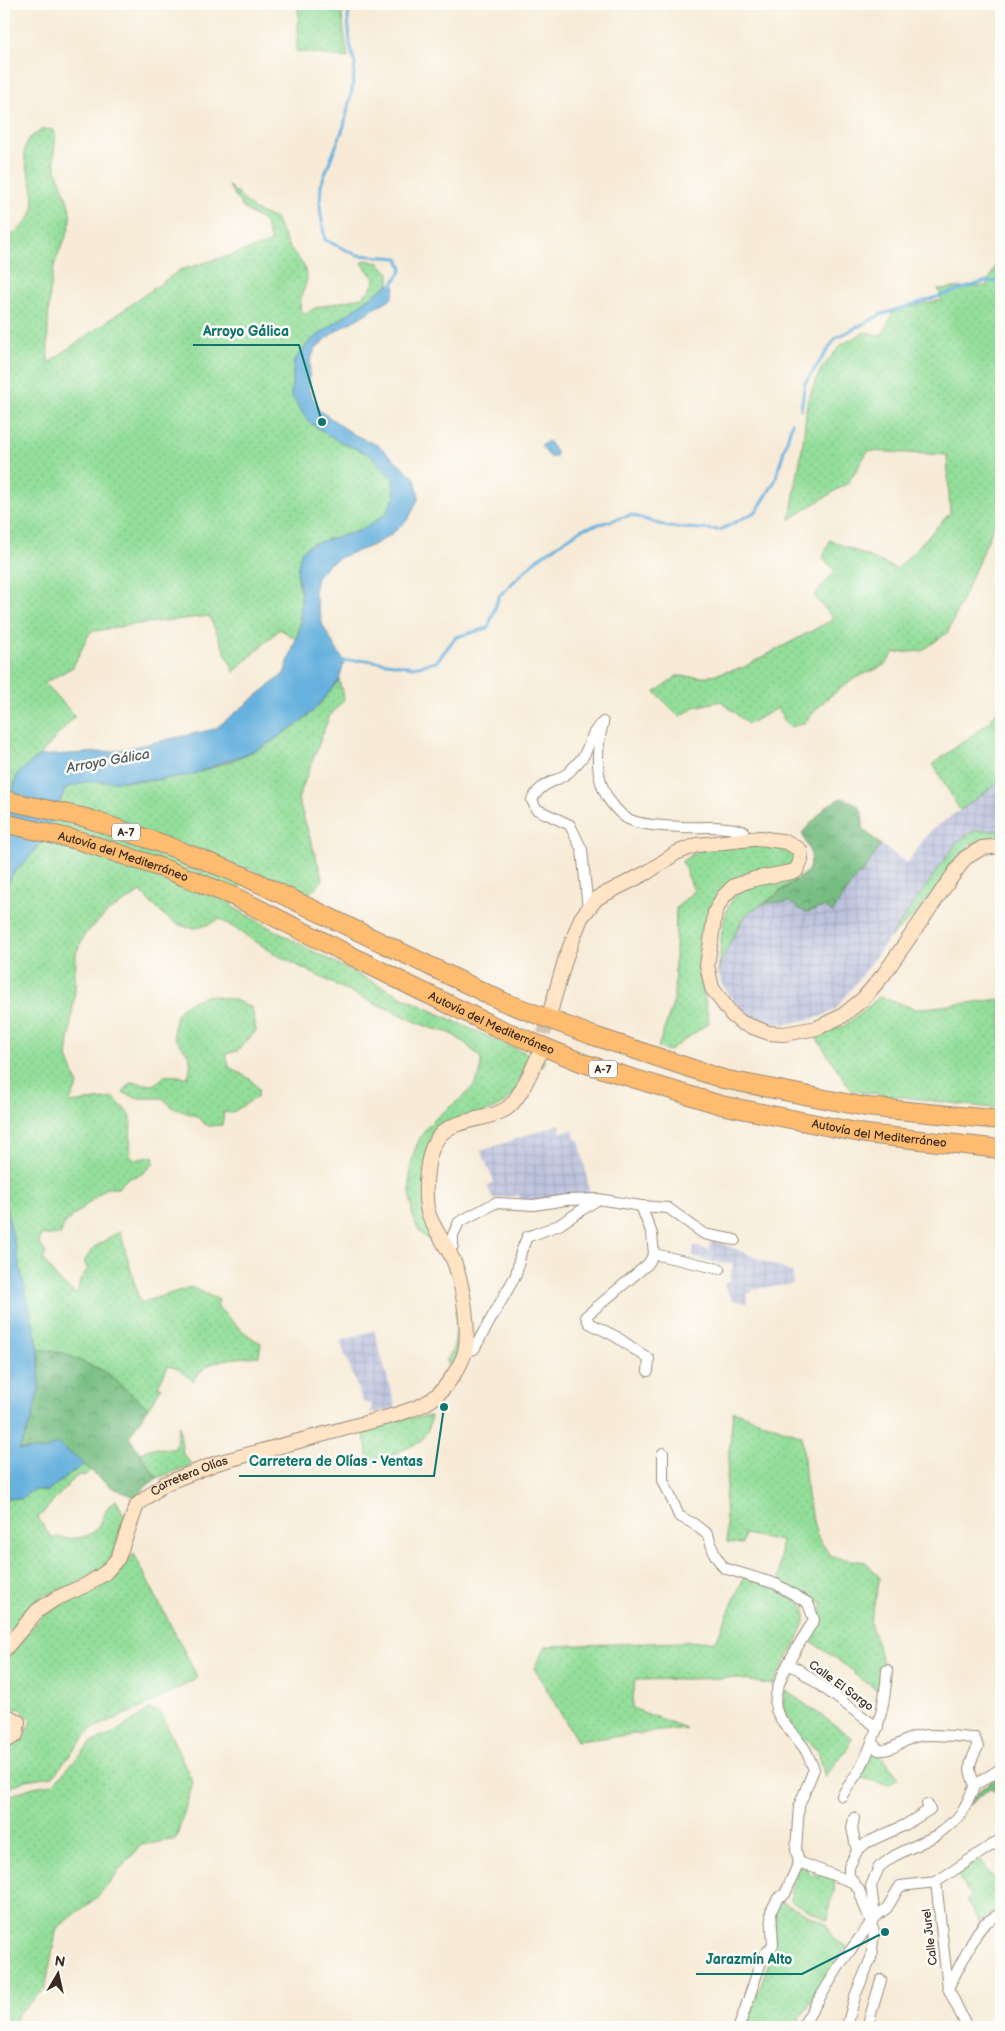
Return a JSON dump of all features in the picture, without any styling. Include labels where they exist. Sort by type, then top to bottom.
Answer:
[{"type":"highway","name":"Autovía del Mediterráneo","points":[[4,800],[86,818],[166,845],[244,876],[504,1002],[592,1035],[723,1079],[866,1107],[1001,1120]]},
{"type":"highway","name":"Autovía del Mediterráneo","points":[[4,823],[81,841],[165,869],[235,897],[496,1027],[583,1062],[721,1105],[866,1134],[1001,1149]]},
{"type":"main road","points":[[551,1009],[566,957],[581,918],[597,898],[648,872],[676,853],[697,844],[760,838],[787,842],[800,850],[801,860],[796,871],[754,879],[734,886],[723,897],[715,912],[708,965],[712,988],[732,1015],[742,1023],[762,1031],[784,1034],[818,1028],[842,1016],[863,999],[884,974],[965,858],[982,848],[1001,846]]},
{"type":"main road","points":[[465,1352],[466,1334],[463,1293],[454,1263],[428,1211],[426,1179],[430,1154],[439,1136],[454,1124],[482,1118],[507,1109],[523,1088],[538,1058]]},
{"type":"main road","name":"Carretera Olías","points":[[4,1650],[37,1611],[55,1598],[86,1585],[106,1573],[118,1558],[137,1505],[164,1484],[217,1463],[395,1415],[419,1406],[436,1396],[458,1368],[465,1352]]},
{"type":"main road","points":[[4,1714],[18,1722],[16,1735],[4,1742]]},
{"type":"street","points":[[588,909],[582,850],[570,825],[536,809],[532,800],[537,792],[550,781],[569,772],[583,756],[595,729],[603,722],[599,738],[600,782],[605,795],[627,819],[643,823],[679,827],[732,828],[743,831],[744,839]]},
{"type":"street","points":[[465,1352],[474,1349],[516,1275],[521,1252],[527,1237],[559,1225],[598,1199]]},
{"type":"street","points":[[448,1250],[453,1246],[453,1234],[459,1222],[495,1203],[534,1204],[566,1200],[598,1199],[640,1206],[668,1208],[704,1234],[735,1240]]},
{"type":"street","points":[[640,1206],[652,1234],[654,1254],[648,1264],[586,1316],[589,1323],[616,1336],[649,1359],[648,1371]]},
{"type":"street","points":[[654,1254],[720,1269]]},
{"type":"street","points":[[663,1453],[663,1480],[678,1516],[694,1524],[708,1535],[715,1555],[724,1568],[776,1584],[808,1603],[814,1620],[788,1665],[777,1688],[775,1697],[776,1713],[806,1751],[814,1769],[799,1806],[796,1850],[799,1862],[785,1894],[778,1898],[771,1911],[772,1945],[763,1956],[739,2027]]},
{"type":"street","name":"Calle El Sargo","points":[[788,1665],[798,1670],[878,1728]]},
{"type":"street","points":[[842,1796],[846,1787],[856,1776],[878,1728],[886,1693],[887,1670]]},
{"type":"street","points":[[872,1741],[878,1750],[884,1750],[919,1736],[975,1738],[978,1747],[970,1762],[975,1785]]},
{"type":"street","points":[[847,2027],[855,1996],[874,1947],[872,1886],[878,1867],[894,1856],[937,1835],[960,1815],[975,1785],[1001,1770]]},
{"type":"street","points":[[873,1919],[859,1890],[849,1876],[849,1867],[857,1850],[866,1843],[905,1825],[930,1809],[927,1804]]},
{"type":"street","points":[[854,1818],[852,1828],[857,1850]]},
{"type":"street","points":[[802,2027],[841,1963],[873,1919],[887,1908],[900,1886],[936,1882],[998,1841]]},
{"type":"street","points":[[799,1862],[852,1882]]},
{"type":"street","name":"Calle Jurel","points":[[936,1882],[948,1988],[967,2027]]},
{"type":"street","points":[[948,1988],[977,1933],[986,1923],[1001,1912]]},
{"type":"street","points":[[867,2027],[881,1980]]},
{"type":"shaded area","points":[[1001,781],[1001,831],[976,830],[958,841],[883,947],[835,1010],[820,1017],[786,1024],[770,1023],[756,1019],[741,1010],[721,983],[718,973],[721,961],[743,918],[753,909],[765,903],[784,901],[790,901],[800,910],[807,912],[825,907],[859,873],[861,874],[881,845],[907,863],[930,831]]},
{"type":"shaded area","points":[[560,1124],[561,1132],[573,1130],[575,1139],[579,1139],[590,1193],[570,1198],[521,1204],[519,1195],[493,1199],[487,1186],[494,1182],[481,1151]]},
{"type":"shaded area","points":[[711,1239],[793,1273],[793,1284],[753,1289],[752,1293],[748,1293],[746,1303],[733,1300],[724,1286],[726,1282],[729,1282],[733,1264],[692,1257],[694,1246],[709,1250]]},
{"type":"shaded area","points":[[374,1330],[396,1409],[370,1413],[372,1405],[363,1402],[340,1341]]},
{"type":"green space","points":[[297,4],[344,4],[342,17],[348,58],[296,51],[299,17]]},
{"type":"green space","points":[[43,129],[54,130],[55,165],[67,198],[70,214],[69,229],[55,261],[50,290],[48,363],[180,270],[271,243],[265,222],[243,208],[229,186],[255,210],[275,219],[288,245],[304,266],[307,280],[301,298],[300,309],[305,314],[315,308],[362,297],[370,290],[375,280],[362,263],[365,260],[379,263],[389,273],[389,284],[309,342],[294,361],[291,395],[340,442],[371,455],[393,479],[395,496],[386,514],[359,531],[311,544],[297,573],[301,596],[300,627],[296,639],[280,629],[234,672],[209,616],[129,625],[90,632],[73,667],[44,683],[75,716],[39,756],[17,774],[4,831],[4,239],[22,226],[31,213],[34,200],[25,160],[25,148],[30,138]]},
{"type":"green space","points":[[1001,256],[1001,516],[993,528],[948,632],[922,651],[894,653],[885,665],[855,678],[826,699],[804,723],[791,727],[783,720],[778,708],[748,724],[721,701],[694,707],[680,717],[655,692],[676,676],[703,677],[742,668],[834,619],[814,596],[835,571],[823,558],[830,540],[897,569],[950,513],[947,455],[868,451],[848,483],[790,519],[803,443],[807,402],[821,369],[841,345],[865,332],[882,336],[894,310],[942,300],[938,289],[986,286]]},
{"type":"green space","points":[[339,680],[344,699],[329,717],[298,799],[323,880],[307,895],[248,868],[231,906],[386,988],[465,1026],[545,1061],[543,1067],[527,1063],[514,1094],[503,1104],[429,1140],[434,1240],[432,1241],[421,1233],[413,1215],[410,1179],[412,1159],[419,1139],[425,1130],[438,1116],[461,1099],[474,1085],[480,1075],[481,1058],[465,1043],[450,1033],[428,1027],[350,992],[277,955],[220,919],[201,927],[192,928],[184,926],[160,912],[141,892],[108,912],[85,934],[76,953],[75,990],[67,1057],[78,1085],[69,1103],[114,1098],[131,1116],[130,1155],[135,1160],[153,1156],[154,1163],[142,1174],[127,1179],[118,1188],[106,1188],[65,1223],[60,1235],[41,1235],[39,1243],[46,1253],[43,1259],[58,1280],[77,1295],[80,1280],[88,1269],[84,1262],[93,1248],[120,1231],[140,1303],[191,1287],[219,1300],[217,1306],[232,1321],[261,1343],[259,1356],[222,1360],[214,1363],[199,1373],[193,1381],[179,1369],[168,1366],[158,1386],[161,1388],[148,1408],[106,1372],[63,1353],[39,1349],[4,1199],[4,893],[13,873],[25,863],[41,842],[66,788],[83,782],[112,780],[148,781],[176,777],[195,773],[233,760],[268,743],[300,722],[316,708]]},
{"type":"green space","points":[[1001,706],[1001,781],[960,810],[933,764],[987,724]]},
{"type":"green space","points":[[841,798],[853,802],[860,808],[863,816],[863,829],[881,845],[861,875],[859,873],[832,913],[825,907],[807,912],[800,910],[790,902],[765,903],[808,871],[812,857],[802,833],[828,805]]},
{"type":"green space","points":[[976,830],[1001,831],[1001,839],[970,845],[921,910],[890,937],[958,841]]},
{"type":"green space","points":[[737,846],[789,848],[795,854],[795,863],[787,870],[748,876],[707,926],[701,976],[709,1023],[669,1051],[658,1047],[674,1001],[676,908],[694,891],[682,861],[700,850]]},
{"type":"green space","points":[[795,879],[743,918],[721,961],[718,973],[726,914],[731,902],[739,892],[751,884],[768,880]]},
{"type":"green space","points":[[209,995],[235,1000],[252,1008],[256,1031],[237,1051],[226,1054],[229,1067],[250,1079],[259,1089],[257,1097],[231,1113],[224,1112],[222,1125],[209,1126],[197,1116],[175,1109],[162,1098],[140,1098],[123,1093],[131,1082],[154,1085],[166,1075],[188,1077],[190,1059],[174,1037],[175,1019],[181,1008],[186,1004]]},
{"type":"green space","points":[[880,997],[916,1009],[1001,999],[1001,1105],[992,1108],[852,1091],[815,1036],[844,1026]]},
{"type":"green space","points":[[455,1310],[459,1310],[460,1346],[450,1365],[446,1361],[453,1349],[456,1330]]},
{"type":"green space","points":[[39,1349],[63,1353],[106,1372],[148,1408],[129,1437],[157,1478],[145,1487],[137,1498],[111,1487],[57,1443],[45,1450],[19,1450],[32,1419],[39,1388]]},
{"type":"green space","points":[[733,1411],[802,1436],[807,1496],[817,1536],[831,1557],[866,1562],[880,1578],[870,1622],[885,1670],[883,1694],[809,1640],[817,1629],[823,1603],[818,1601],[817,1607],[809,1598],[779,1582],[781,1541],[744,1534],[742,1544],[727,1542],[725,1499]]},
{"type":"green space","points":[[431,1416],[429,1428],[420,1442],[370,1465],[363,1430],[409,1418]]},
{"type":"green space","points":[[179,1425],[183,1454],[192,1465],[157,1478],[140,1453],[152,1448],[175,1449]]},
{"type":"green space","points":[[84,1464],[91,1470],[86,1475],[76,1476],[38,1518],[51,1537],[84,1537],[95,1531],[107,1508],[116,1500],[125,1517],[112,1558],[97,1573],[74,1585],[45,1595],[33,1603],[13,1632],[4,1627],[4,1498],[21,1499],[32,1490],[47,1491]]},
{"type":"green space","points":[[134,1554],[198,1678],[143,1707],[91,1729],[53,1776],[25,1780],[4,1791],[4,1750],[9,1742],[25,1735],[31,1720],[21,1709],[4,1708],[4,1662],[49,1609],[75,1599],[113,1578]]},
{"type":"green space","points":[[744,1577],[778,1589],[805,1607],[805,1622],[800,1635],[773,1685],[734,1678],[635,1680],[632,1708],[686,1728],[577,1741],[534,1668],[546,1646],[716,1641]]},
{"type":"green space","points":[[785,1690],[853,1738],[825,1778],[818,1751],[797,1733],[785,1713],[783,1704]]},
{"type":"green space","points":[[150,1709],[161,1714],[193,1783],[176,1839],[141,1845],[96,1898],[57,1928],[45,1989],[18,2013],[12,2027],[4,2027],[4,1798],[33,1787],[53,1784],[92,1742],[111,1735]]},
{"type":"green space","points":[[872,1751],[880,1754],[898,1777],[890,1785],[857,1777]]},
{"type":"green space","points":[[1001,1777],[1001,1798],[990,1788],[969,1805],[982,1788]]},
{"type":"green space","points":[[980,1860],[995,1881],[1001,1877],[1001,1907],[980,1922],[966,1901],[972,1897],[957,1875]]},
{"type":"green space","points":[[800,1865],[808,1869],[807,1872],[819,1876],[820,1873],[835,1879],[828,1920],[790,1901],[791,1888]]},
{"type":"green space","points":[[781,1902],[827,1924],[832,1937],[847,1947],[837,1959],[795,2027],[746,2027],[774,1948],[776,1908]]},
{"type":"water","points":[[389,284],[395,287],[392,298],[333,333],[315,349],[310,362],[309,390],[319,410],[353,434],[379,446],[415,478],[419,497],[409,518],[391,535],[371,546],[341,557],[327,565],[317,577],[314,591],[323,626],[344,662],[339,680],[317,707],[301,722],[261,748],[191,775],[155,780],[85,782],[66,788],[41,842],[25,863],[13,873],[4,893],[4,831],[17,774],[39,756],[115,751],[215,729],[284,674],[300,627],[301,596],[297,573],[301,552],[311,544],[359,531],[386,514],[395,496],[393,479],[371,455],[338,441],[308,422],[291,395],[294,361],[309,342]]},
{"type":"water","points":[[548,441],[556,451],[556,457],[550,457],[541,446]]},
{"type":"water","points":[[4,1199],[39,1349],[39,1388],[32,1419],[19,1450],[45,1450],[57,1443],[84,1464],[47,1491],[32,1490],[21,1499],[4,1498]]},
{"type":"waterway","name":"Arroyo Gálica","points":[[351,4],[348,17],[350,45],[355,64],[352,90],[344,126],[321,184],[320,208],[325,240],[357,255],[398,258],[402,269],[391,287]]},
{"type":"waterway","points":[[801,409],[805,383],[836,338],[880,315],[987,281],[1001,282]]},
{"type":"waterway","points":[[341,661],[367,660],[413,667],[436,662],[456,637],[488,628],[499,596],[537,559],[582,529],[631,515],[669,527],[720,530],[757,511],[775,481],[792,423]]},
{"type":"tunnel","points":[[538,1054],[551,1010]]},
{"type":"place","name":"Arroyo Gálica","points":[[322,422]]},
{"type":"place","name":"Carretera de Olías - Ventas","points":[[444,1407]]},
{"type":"place","name":"Jarazmín Alto","points":[[885,1932]]}]
